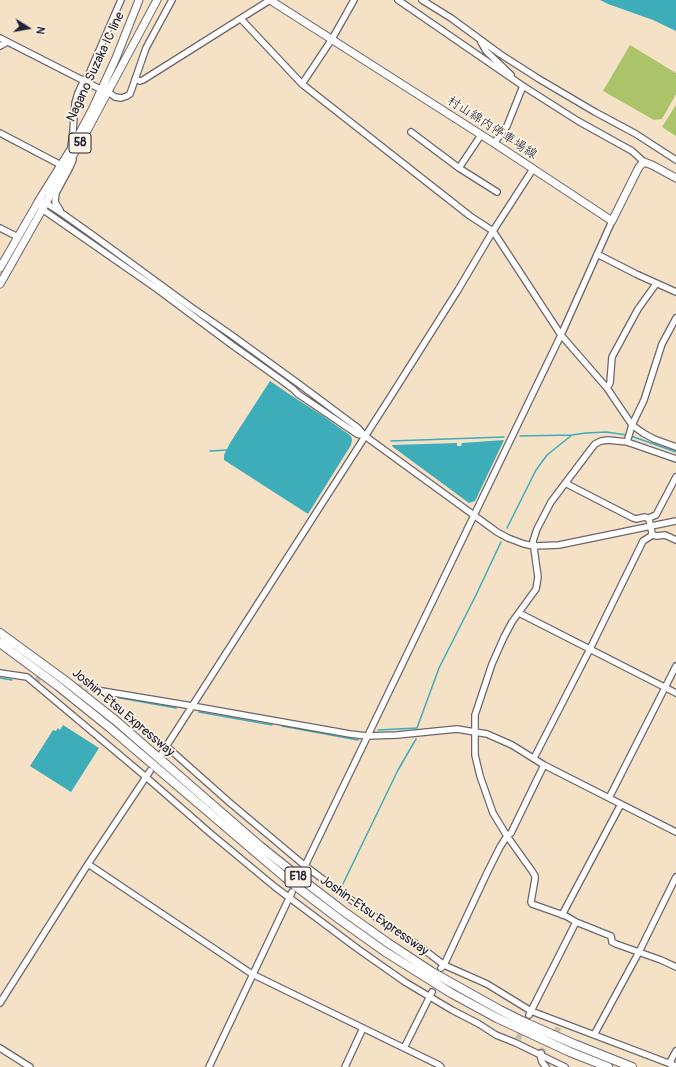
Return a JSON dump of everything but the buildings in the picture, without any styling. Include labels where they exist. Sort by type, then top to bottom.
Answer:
[{"type":"highway","name":"Joshin-Etsu Expressway","points":[[0,633],[63,679],[115,720],[260,846],[353,919],[438,975],[500,1010],[567,1041],[632,1067]]},
{"type":"highway","name":"Joshin-Etsu Expressway","points":[[0,643],[58,686],[109,727],[288,880],[333,915],[384,951],[451,993],[497,1018],[570,1052],[608,1067]]},
{"type":"main road","name":"Nagano Suzaka IC line","points":[[105,91],[139,0]]},
{"type":"main road","name":"Nagano Suzaka IC line","points":[[0,268],[18,237],[42,204],[157,0]]},
{"type":"main road","name":"村山綿内停車場線","points":[[271,0],[494,143],[612,221]]},
{"type":"main road","name":"Nagano Suzaka IC line","points":[[0,284],[61,165],[74,148]]},
{"type":"main road","points":[[612,221],[639,167],[644,162],[676,178]]},
{"type":"street","points":[[63,214],[55,202],[55,197],[70,167],[74,148],[73,131],[76,98],[84,80],[88,76],[121,0]]},
{"type":"street","points":[[0,38],[118,98],[121,98],[127,96],[131,91],[146,48],[172,0]]},
{"type":"street","points":[[135,79],[140,81],[143,80],[271,0]]},
{"type":"street","points":[[302,84],[332,39],[354,0]]},
{"type":"street","points":[[398,0],[523,86],[578,121],[632,152],[644,162]]},
{"type":"street","points":[[422,0],[451,18],[500,54],[539,79],[636,134],[676,160]]},
{"type":"street","points":[[241,19],[302,84],[470,216],[493,232],[562,335],[607,388],[632,425],[654,439],[676,447]]},
{"type":"street","points":[[478,38],[486,50],[516,81]]},
{"type":"street","points":[[0,46],[7,42]]},
{"type":"street","points":[[494,143],[507,126],[523,86]]},
{"type":"street","points":[[411,132],[458,168],[497,192]]},
{"type":"street","points":[[0,133],[61,165]]},
{"type":"street","points":[[458,168],[481,135]]},
{"type":"street","points":[[162,753],[458,290],[533,169]]},
{"type":"street","points":[[42,204],[294,389],[298,394],[356,434],[365,436]]},
{"type":"street","points":[[42,204],[63,214],[299,384],[358,428],[365,436],[497,532],[508,538],[534,546],[559,545],[676,521]]},
{"type":"street","points":[[302,872],[304,865],[562,335],[612,221]]},
{"type":"street","points":[[0,228],[18,237]]},
{"type":"street","points":[[597,254],[656,284],[676,292]]},
{"type":"street","points":[[607,388],[610,383],[612,357],[638,309],[656,284]]},
{"type":"street","points":[[628,441],[629,433],[644,400],[662,344],[676,318]]},
{"type":"street","points":[[676,459],[628,441],[608,440],[595,444],[551,502],[537,529],[533,541],[538,581],[535,592],[512,622],[504,637],[492,664],[475,715],[475,755],[480,776],[494,813],[507,836],[535,876],[531,902],[534,905],[612,936],[612,942],[616,944],[676,967]]},
{"type":"street","points":[[565,483],[633,518],[636,519],[645,517],[649,519],[656,515],[676,477]]},
{"type":"street","points":[[649,519],[652,535]]},
{"type":"street","points":[[534,758],[590,649],[643,540],[652,535],[665,535],[676,540]]},
{"type":"street","points":[[519,613],[676,693]]},
{"type":"street","points":[[609,798],[676,666]]},
{"type":"street","points":[[0,673],[27,677],[146,776],[210,833],[275,887],[405,982],[430,994],[452,1010],[496,1035],[517,1041],[565,1067]]},
{"type":"street","points":[[96,690],[367,736],[396,735],[457,729],[487,734],[512,745],[544,765],[676,832]]},
{"type":"street","points":[[166,746],[229,802],[304,865],[341,893],[418,945],[442,966],[487,984],[530,1013],[673,1064]]},
{"type":"street","points":[[442,966],[487,872],[507,836],[511,833],[544,765]]},
{"type":"street","points":[[0,1003],[88,864],[150,771]]},
{"type":"street","points":[[562,915],[621,804]]},
{"type":"street","points":[[88,864],[252,974],[439,1066]]},
{"type":"street","points":[[594,1035],[639,952],[676,877]]},
{"type":"street","points":[[209,1067],[292,892]]},
{"type":"street","points":[[530,1013],[576,922]]},
{"type":"street","points":[[404,1048],[430,994]]},
{"type":"street","points":[[345,1067],[363,1028]]},
{"type":"street","points":[[0,1048],[30,1067]]},
{"type":"street","points":[[673,1064],[671,1060],[676,1051]]},
{"type":"street","points":[[541,1054],[542,1062],[546,1067]]},
{"type":"green space","points":[[630,45],[676,73],[676,94],[662,119],[654,120],[603,91]]},
{"type":"green space","points":[[676,105],[676,136],[662,127]]},
{"type":"water","points":[[600,0],[676,0],[676,31],[653,20]]},
{"type":"water","points":[[270,381],[351,436],[351,445],[308,514],[224,460],[224,455],[230,443]]},
{"type":"water","points":[[504,440],[475,501],[469,503],[392,445],[457,443],[457,446],[461,446],[462,443]]},
{"type":"water","points":[[63,725],[99,748],[71,792],[30,766],[53,730],[56,731],[58,728],[60,730]]},
{"type":"waterway","points":[[520,436],[572,435],[606,432],[627,435]]},
{"type":"waterway","points":[[507,528],[536,470],[547,455],[572,435]]},
{"type":"waterway","points":[[631,436],[676,452]]},
{"type":"waterway","points":[[391,441],[504,437]]},
{"type":"waterway","points":[[210,451],[228,450]]},
{"type":"waterway","points":[[378,730],[417,728],[439,668],[501,542]]},
{"type":"waterway","points":[[0,678],[12,680]]},
{"type":"waterway","points":[[98,694],[176,708]]},
{"type":"waterway","points":[[199,712],[272,725]]},
{"type":"waterway","points":[[282,726],[358,740]]},
{"type":"waterway","points":[[341,888],[398,770],[416,739]]},
{"type":"tunnel","points":[[27,677],[96,690]]},
{"type":"tunnel","points":[[518,1039],[529,1015]]},
{"type":"tunnel","points":[[541,1053],[560,1026]]}]
